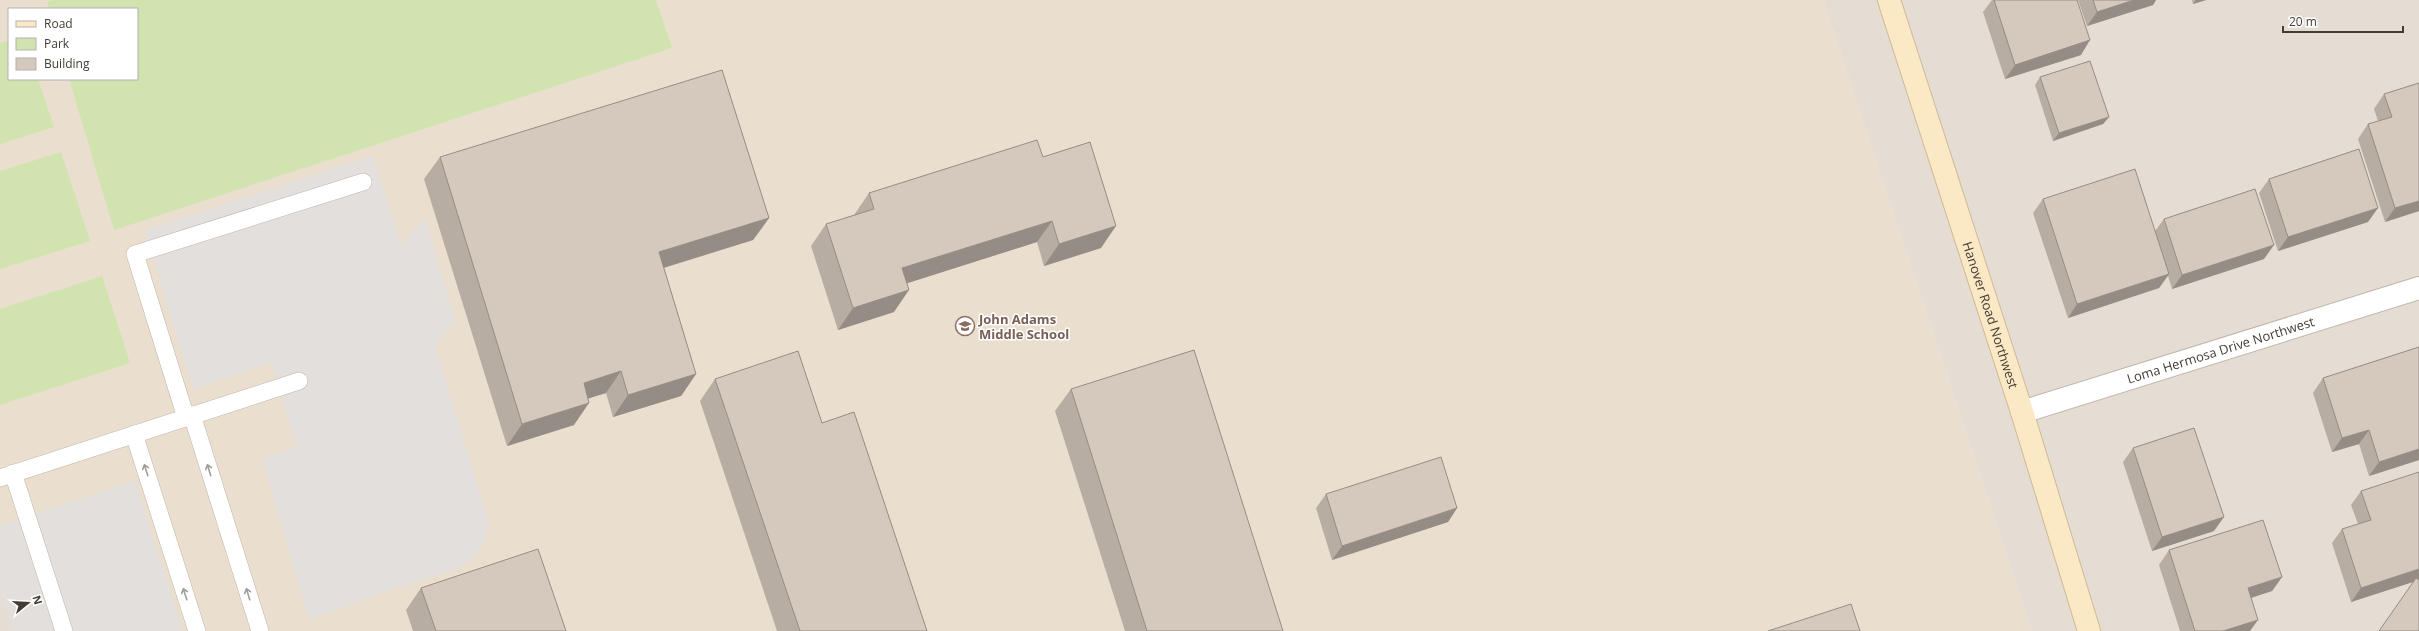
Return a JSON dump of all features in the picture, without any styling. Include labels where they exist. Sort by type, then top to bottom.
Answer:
[{"type":"street","name":"Hanover Road Northwest","points":[[1889,0],[2022,412],[2089,631]]},
{"type":"street","name":"Loma Hermosa Drive Northwest","points":[[2022,412],[2419,288]]},
{"type":"lane","points":[[260,631],[135,254],[363,182]]},
{"type":"lane","points":[[64,631],[7,475],[299,380]]},
{"type":"lane","points":[[134,434],[197,631]]},
{"type":"shaded area","name":"John Adams Middle School","points":[[0,0],[1823,0],[2032,631],[18,631],[0,573]]},
{"type":"shaded area","points":[[1823,0],[2419,0],[2419,631],[2032,631]]},
{"type":"shaded area","points":[[373,156],[401,246],[425,218],[455,320],[435,346],[489,524],[482,548],[461,568],[391,590],[309,620],[262,458],[297,447],[271,362],[193,390],[145,230]]},
{"type":"shaded area","points":[[135,481],[183,631],[14,631],[0,589],[0,526]]},
{"type":"shaded area","points":[[0,573],[18,631],[0,631]]},
{"type":"green space","points":[[53,0],[656,0],[672,48],[114,230],[69,80],[138,80],[138,8],[49,8],[47,2]]},
{"type":"green space","points":[[8,40],[8,80],[38,80],[54,127],[0,144],[0,43]]},
{"type":"green space","points":[[61,152],[90,241],[0,269],[0,171]]},
{"type":"green space","points":[[102,276],[130,363],[0,405],[0,309]]},
{"type":"building","points":[[1994,0],[2077,0],[2090,40],[2015,65]]},
{"type":"building","points":[[2093,0],[2134,0],[2097,12]]},
{"type":"building","points":[[2090,61],[2109,117],[2059,133],[2040,77]]},
{"type":"building","points":[[722,70],[769,218],[659,252],[696,374],[628,395],[621,371],[584,383],[589,403],[522,424],[440,157]]},
{"type":"building","points":[[2419,83],[2419,201],[2395,208],[2368,124],[2392,117],[2384,94]]},
{"type":"building","points":[[1037,140],[1043,157],[1090,142],[1116,226],[1059,244],[1052,221],[902,268],[909,290],[853,308],[826,224],[874,209],[869,193]]},
{"type":"building","points":[[2359,149],[2378,208],[2288,237],[2269,179]]},
{"type":"building","points":[[2135,169],[2169,274],[2077,304],[2043,199]]},
{"type":"building","points":[[2255,189],[2274,245],[2182,275],[2164,219]]},
{"type":"building","points":[[2419,347],[2419,449],[2379,462],[2369,430],[2342,438],[2323,378]]},
{"type":"building","points":[[1194,350],[1283,631],[1147,631],[1071,389]]},
{"type":"building","points":[[798,351],[822,423],[854,412],[927,631],[800,631],[715,379]]},
{"type":"building","points":[[2194,428],[2224,517],[2162,537],[2133,448]]},
{"type":"building","points":[[1441,457],[1457,508],[1342,546],[1326,494]]},
{"type":"building","points":[[2419,472],[2419,569],[2361,588],[2342,529],[2371,520],[2361,491]]},
{"type":"building","points":[[2263,520],[2282,577],[2248,588],[2258,620],[2223,631],[2195,631],[2169,550]]},
{"type":"building","points":[[538,549],[566,631],[436,631],[421,588]]},
{"type":"building","points":[[2416,578],[2419,580],[2419,631],[2379,631]]},
{"type":"building","points":[[1851,604],[1860,631],[1768,631]]},
{"type":"place","name":"John Adams Middle School","points":[[965,326]]}]
